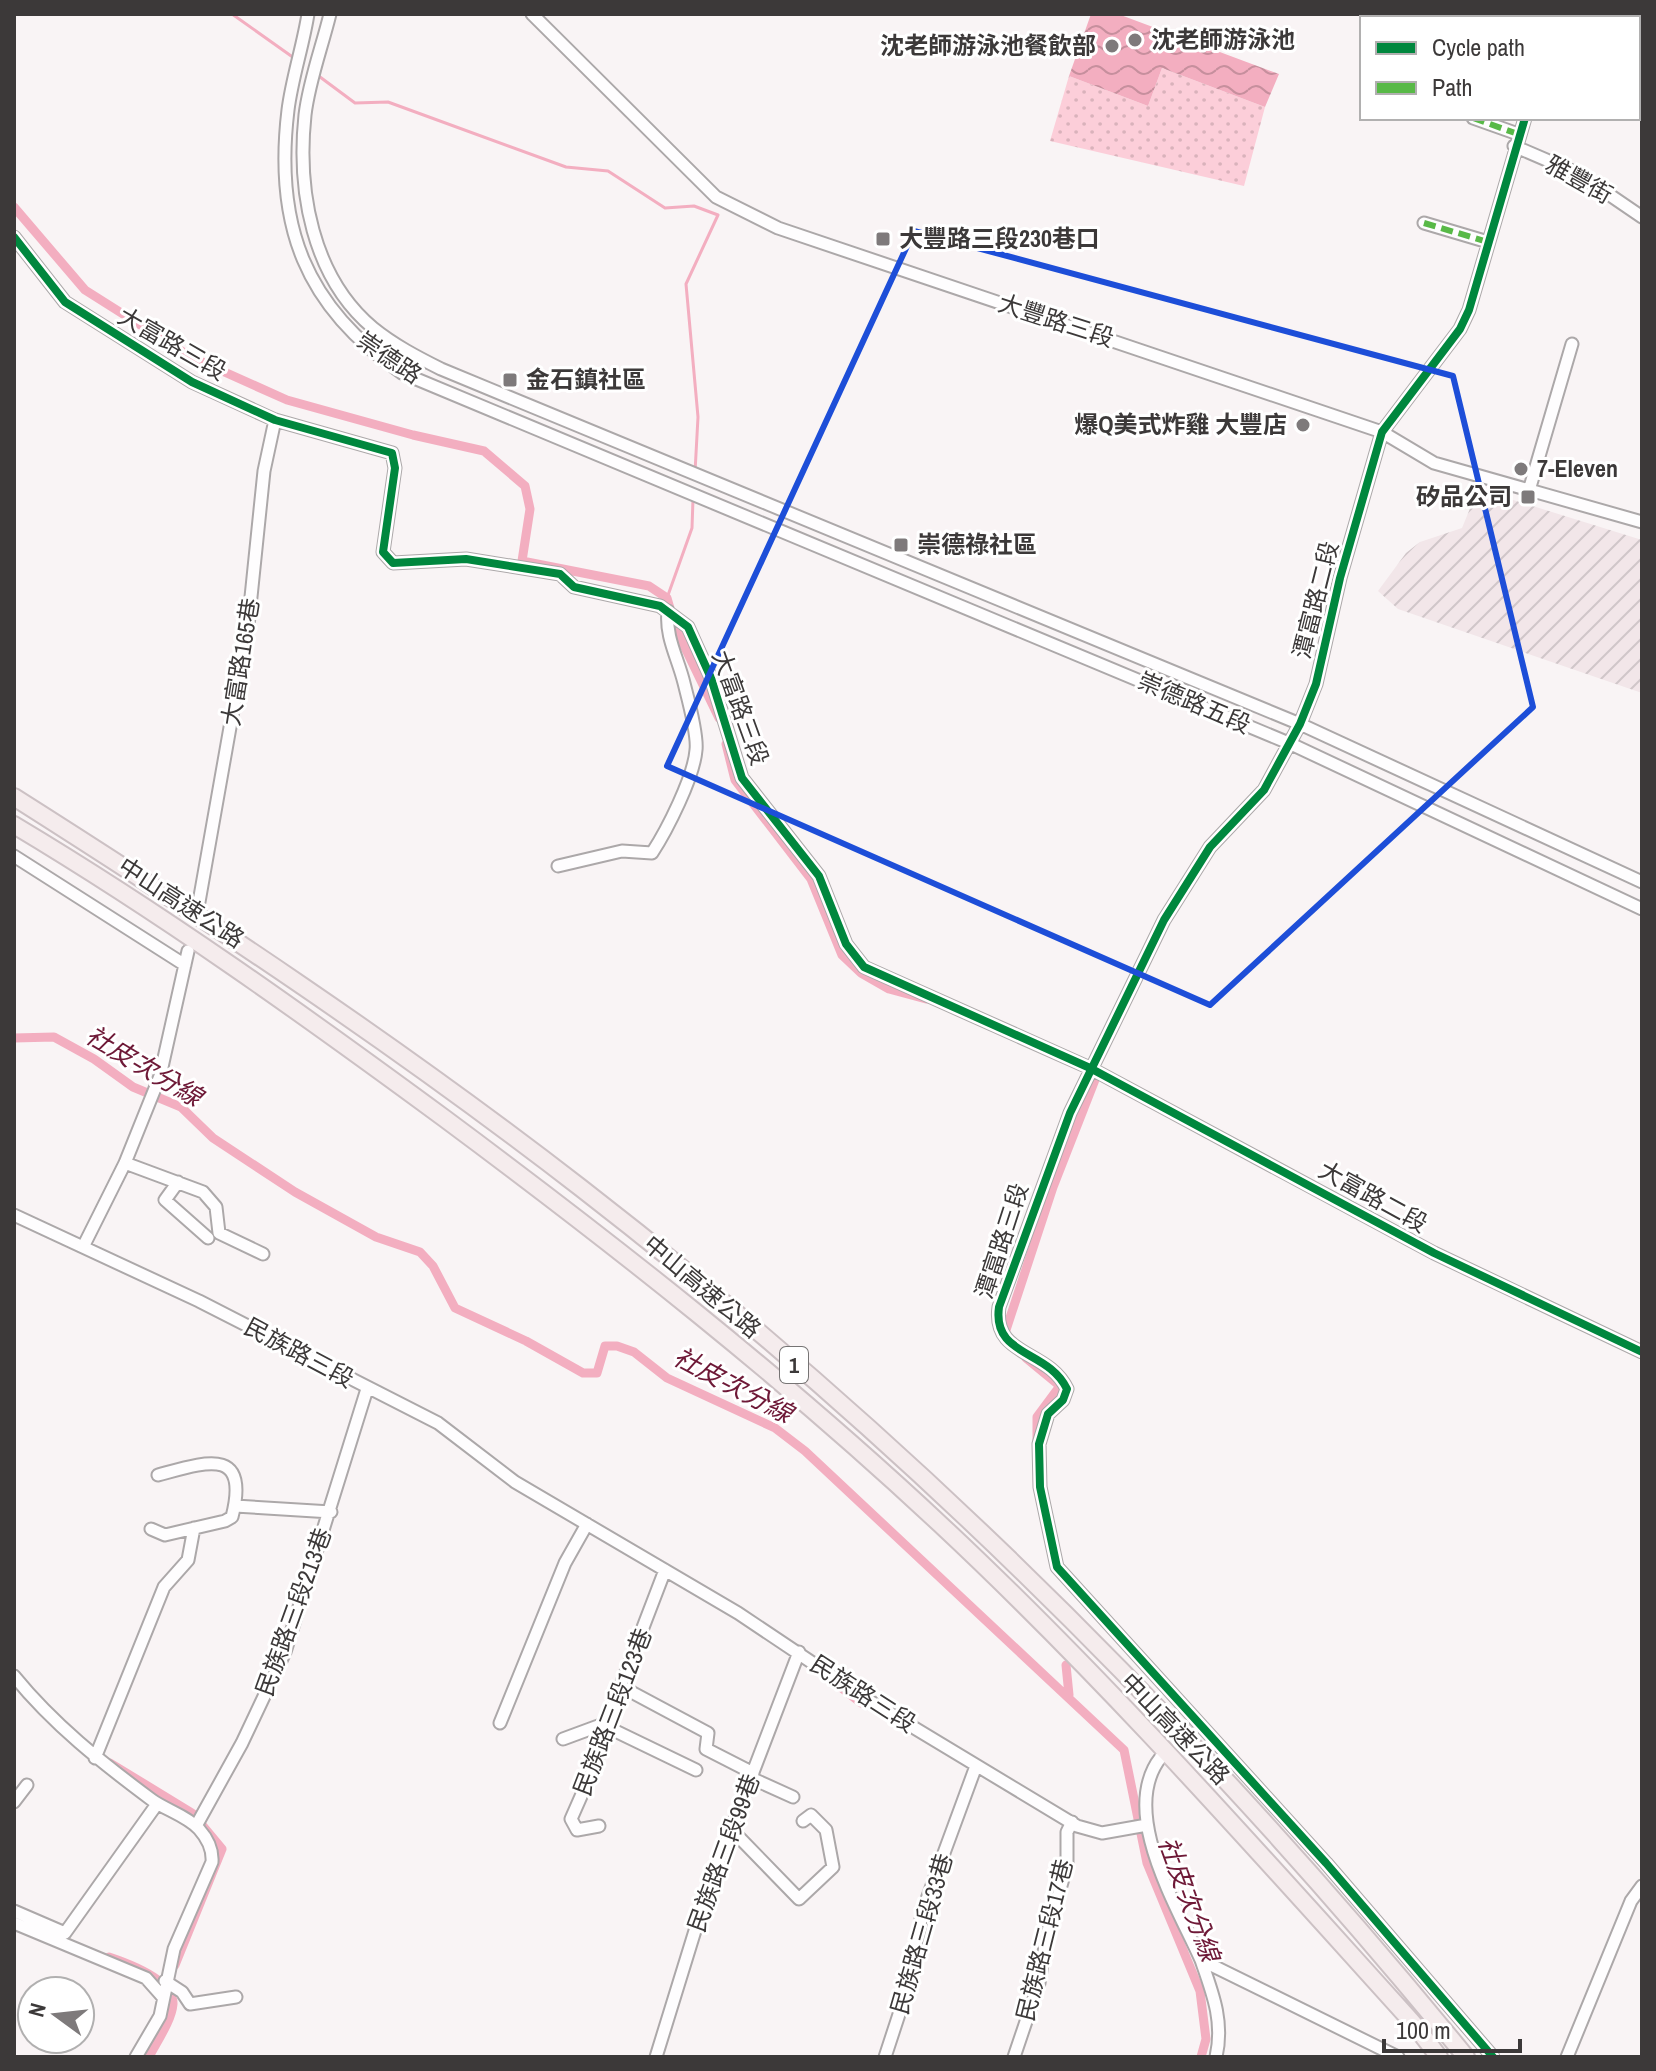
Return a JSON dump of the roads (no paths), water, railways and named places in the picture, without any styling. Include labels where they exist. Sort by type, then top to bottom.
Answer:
[{"type":"highway","name":"中山高速公路","points":[[14,797],[211,921],[488,1117],[671,1261],[875,1435],[1047,1596],[1201,1754],[1377,1948],[1466,2057]]},
{"type":"highway","name":"中山高速公路","points":[[14,825],[160,917],[348,1047],[700,1315],[860,1453],[949,1533],[1101,1684],[1381,1988],[1439,2057]]},
{"type":"street","name":"崇德路","points":[[308,14],[289,107],[283,177],[301,257],[315,288],[335,316],[377,356],[402,373],[738,516]]},
{"type":"street","name":"崇德路","points":[[330,14],[305,114],[303,169],[312,231],[336,282],[353,308],[393,343],[441,369],[746,498]]},
{"type":"street","name":"大豐路三段","points":[[532,14],[716,197],[744,213],[778,228],[1382,432],[1434,463],[1530,487],[1642,522]]},
{"type":"street","name":"雅豐街","points":[[1477,120],[1579,174],[1642,217]]},
{"type":"street","name":"潭富路二段","points":[[1090,1068],[1164,920],[1210,847],[1264,790],[1291,744],[1316,684],[1340,578],[1382,432],[1460,329],[1469,310],[1524,120]]},
{"type":"street","points":[[1424,223],[1488,242]]},
{"type":"street","name":"大富路三段","points":[[14,237],[65,302],[192,382],[275,420],[392,453],[395,468],[383,552],[393,563],[466,559],[510,565],[560,574],[574,587],[668,611],[688,627],[711,678],[742,778],[819,876],[846,944],[864,967],[1090,1068]]},
{"type":"street","points":[[1530,487],[1572,344]]},
{"type":"street","name":"大富路165巷","points":[[199,902],[246,638],[264,471],[275,420]]},
{"type":"street","name":"崇德路五段","points":[[746,498],[936,571],[1300,724],[1642,882]]},
{"type":"street","name":"崇德路五段","points":[[738,516],[926,590],[1291,744],[1642,909]]},
{"type":"street","points":[[558,866],[622,851],[652,853],[689,774],[696,751],[696,738],[685,684],[666,628],[668,611]]},
{"type":"street","points":[[14,856],[185,965]]},
{"type":"street","points":[[84,1245],[125,1163],[160,1076],[188,951]]},
{"type":"street","name":"大富路二段","points":[[1090,1068],[1434,1253],[1642,1352]]},
{"type":"street","name":"潭富路三段","points":[[1090,1068],[1048,1166],[999,1307],[997,1324],[1000,1334],[1013,1345],[1060,1374],[1067,1389],[1063,1400],[1048,1414],[1039,1444],[1040,1487],[1057,1567],[1326,1863],[1493,2057]]},
{"type":"street","points":[[125,1163],[203,1192],[216,1207],[219,1233],[263,1254]]},
{"type":"street","points":[[178,1182],[165,1200],[208,1238]]},
{"type":"street","name":"民族路三段","points":[[14,1215],[39,1229],[84,1245],[137,1274],[302,1352],[367,1389],[450,1430],[515,1482],[665,1570],[976,1766],[1072,1822],[1093,1833],[1142,1826]]},
{"type":"street","name":"民族路三段213巷","points":[[196,1826],[242,1743],[285,1652],[367,1389]]},
{"type":"street","points":[[151,1529],[165,1535],[225,1521],[232,1517],[235,1506],[236,1480],[225,1463],[214,1462],[158,1475]]},
{"type":"street","points":[[235,1506],[331,1512]]},
{"type":"street","points":[[500,1723],[565,1563],[587,1524]]},
{"type":"street","points":[[95,1758],[164,1587],[188,1560],[194,1528]]},
{"type":"street","name":"民族路三段123巷","points":[[599,1826],[581,1831],[574,1828],[571,1819],[665,1570]]},
{"type":"street","name":"民族路三段99巷","points":[[656,2057],[706,1895],[799,1652]]},
{"type":"street","points":[[14,1676],[41,1709],[95,1758],[157,1804],[196,1826],[211,1847],[212,1862],[174,1949],[160,2016],[136,2057]]},
{"type":"street","points":[[622,1687],[708,1733],[706,1749],[793,1797]]},
{"type":"street","points":[[563,1739],[608,1724],[696,1770]]},
{"type":"street","points":[[1161,1757],[1145,1785],[1142,1826],[1201,1960],[1217,2007],[1221,2032],[1216,2057]]},
{"type":"street","name":"民族路三段33巷","points":[[885,2057],[905,1996],[923,1910],[976,1766]]},
{"type":"street","points":[[14,1802],[27,1785]]},
{"type":"street","points":[[14,1911],[65,1933],[157,1804]]},
{"type":"street","points":[[731,1829],[799,1899],[833,1867],[826,1830],[811,1815],[803,1821]]},
{"type":"street","name":"民族路三段17巷","points":[[1014,2057],[1039,1983],[1047,1934],[1067,1865],[1067,1832],[1072,1822]]},
{"type":"street","points":[[1567,2057],[1631,1901],[1642,1886]]},
{"type":"street","points":[[14,1923],[146,1978],[162,1996]]},
{"type":"street","points":[[1201,1960],[1398,2057]]},
{"type":"street","points":[[165,1981],[182,1992],[190,2004],[236,1997]]},
{"type":"water","name":"沈老師游泳池","points":[[1091,14],[1118,14],[1279,74],[1265,107],[1162,68],[1148,106],[1069,76]]},
{"type":"waterway","points":[[232,14],[294,58]]},
{"type":"waterway","points":[[1627,14],[1634,16]]},
{"type":"waterway","points":[[316,74],[355,103],[388,102],[566,167],[608,171],[665,208],[694,206],[718,215],[686,284],[698,417],[695,472]]},
{"type":"waterway","points":[[14,207],[85,290],[191,357],[287,400],[484,451],[525,486],[530,509],[522,561],[649,586],[667,598],[676,629],[719,718]]},
{"type":"waterway","points":[[667,598],[692,528],[693,499]]},
{"type":"waterway","points":[[726,744],[735,780],[811,879],[842,955],[861,973],[889,989],[926,999]]},
{"type":"waterway","name":"社皮次分線","points":[[14,1038],[54,1037],[94,1059],[133,1087],[181,1107],[213,1138],[295,1192],[376,1237],[420,1252],[433,1266],[455,1308],[526,1341],[583,1373],[597,1373],[605,1346],[617,1346],[634,1352],[667,1378],[775,1428],[805,1451],[1124,1750],[1147,1863],[1200,1991],[1206,2039],[1201,2057]]},
{"type":"waterway","points":[[1004,1336],[1053,1187],[1098,1072],[1094,1070]]},
{"type":"waterway","points":[[1026,1358],[1060,1386],[1037,1417],[1037,1440]]},
{"type":"waterway","points":[[1066,1665],[1069,1695]]},
{"type":"waterway","points":[[839,1686],[861,1703]]},
{"type":"waterway","points":[[110,1763],[192,1813],[222,1849],[175,1965]]},
{"type":"waterway","points":[[109,1957],[158,1980],[171,1995],[173,2004],[170,2017],[149,2057]]},
{"type":"tunnel","points":[[1163,1755],[1196,1722]]},
{"type":"place","name":"沈老師游泳池","points":[[1135,40]]},
{"type":"place","name":"沈老師游泳池餐飲部","points":[[1112,46]]},
{"type":"place","name":"大豐路三段230巷口","points":[[883,239]]},
{"type":"place","name":"金石鎮社區","points":[[510,380]]},
{"type":"place","name":"爆Q美式炸雞 大豐店","points":[[1303,425]]},
{"type":"place","name":"7-Eleven","points":[[1521,469]]},
{"type":"place","name":"矽品公司","points":[[1528,497]]},
{"type":"place","name":"崇德祿社區","points":[[901,545]]}]
